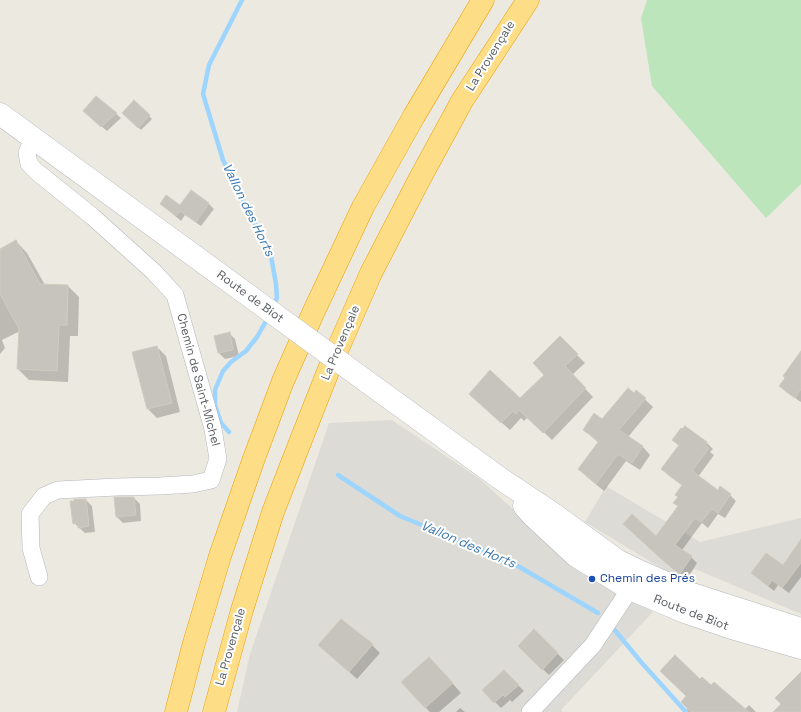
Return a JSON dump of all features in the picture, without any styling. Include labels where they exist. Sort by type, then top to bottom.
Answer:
[{"type":"highway","points":[[176,712],[194,643],[220,556],[283,381],[363,207],[414,116],[483,0]]},
{"type":"highway","name":"La Provençale","points":[[214,712],[242,610],[273,512],[329,369],[368,280],[418,182],[462,102],[528,0]]},
{"type":"main road","name":"Route de Biot","points":[[0,114],[501,479],[555,515],[618,561],[634,580],[686,612],[735,629],[801,648]]},
{"type":"main road","name":"Route de Biot","points":[[634,580],[692,594],[801,629]]},
{"type":"street","name":"Chemin de Saint-Michel","points":[[35,140],[27,153],[29,164],[93,217],[154,272],[175,295],[213,428],[218,459],[211,480],[193,484],[58,490],[44,496],[30,514],[30,548],[39,577]]},
{"type":"street","points":[[530,712],[593,645],[634,580]]},
{"type":"shaded area","points":[[392,420],[480,479],[565,557],[653,612],[561,710],[563,712],[237,712],[250,654],[329,423]]},
{"type":"shaded area","points":[[606,486],[700,542],[801,518],[801,614],[695,569],[681,580],[585,522]]},
{"type":"green space","points":[[647,0],[801,0],[801,184],[766,218],[652,86],[641,18]]},
{"type":"building","points":[[96,96],[117,113],[101,127],[83,111]]},
{"type":"building","points":[[134,100],[150,115],[138,128],[122,113]]},
{"type":"building","points":[[191,190],[209,203],[196,222],[180,211],[176,216],[160,204],[166,195],[180,205]]},
{"type":"building","points":[[16,240],[40,284],[68,285],[67,325],[59,325],[57,371],[17,369],[19,329],[0,294],[0,249]]},
{"type":"building","points":[[230,332],[233,350],[218,353],[214,336]]},
{"type":"building","points":[[560,336],[578,354],[565,366],[586,388],[543,433],[519,410],[516,414],[513,411],[501,423],[469,394],[490,370],[520,398],[544,375],[533,363]]},
{"type":"building","points":[[157,346],[172,403],[147,409],[132,352]]},
{"type":"building","points":[[801,351],[801,389],[795,398],[779,386],[785,378],[783,376]]},
{"type":"building","points":[[628,388],[634,393],[636,390],[646,398],[619,430],[643,446],[632,463],[618,454],[596,484],[578,469],[599,441],[583,430],[594,413],[602,419]]},
{"type":"building","points":[[685,426],[707,442],[705,445],[709,448],[692,471],[718,490],[720,486],[731,494],[718,513],[712,509],[701,522],[695,518],[675,545],[692,556],[680,574],[623,524],[632,514],[656,536],[678,506],[673,503],[678,497],[675,495],[682,485],[661,469],[679,445],[672,440],[681,428],[682,429]]},
{"type":"building","points":[[114,497],[134,497],[136,515],[116,517]]},
{"type":"building","points":[[74,499],[86,499],[89,526],[78,528],[78,523],[73,524],[70,501],[74,501]]},
{"type":"building","points":[[801,539],[801,563],[782,588],[772,580],[768,586],[751,573],[766,553],[783,565]]},
{"type":"building","points":[[341,619],[373,644],[349,672],[318,645]]},
{"type":"building","points":[[534,629],[558,653],[542,670],[518,646]]},
{"type":"building","points":[[675,655],[700,679],[702,677],[711,685],[714,682],[749,712],[691,712],[681,702],[686,696],[660,671]]},
{"type":"building","points":[[429,657],[453,683],[425,708],[401,682]]},
{"type":"building","points":[[504,670],[519,685],[505,697],[503,695],[494,703],[482,690]]},
{"type":"building","points":[[801,672],[801,712],[773,712],[781,704],[775,698]]},
{"type":"waterway","name":"Vallon des Horts","points":[[242,0],[209,65],[203,94],[223,160],[271,256],[277,298],[273,306]]},
{"type":"waterway","name":"Vallon des Horts","points":[[229,432],[221,423],[215,405],[215,390],[223,371],[231,362],[246,351],[257,337],[269,316]]},
{"type":"waterway","name":"Vallon des Horts","points":[[338,475],[400,516],[511,562],[598,613]]},
{"type":"waterway","name":"Vallon des Horts","points":[[613,628],[686,712]]},
{"type":"place","name":"Chemin des Prés","points":[[592,579]]}]
